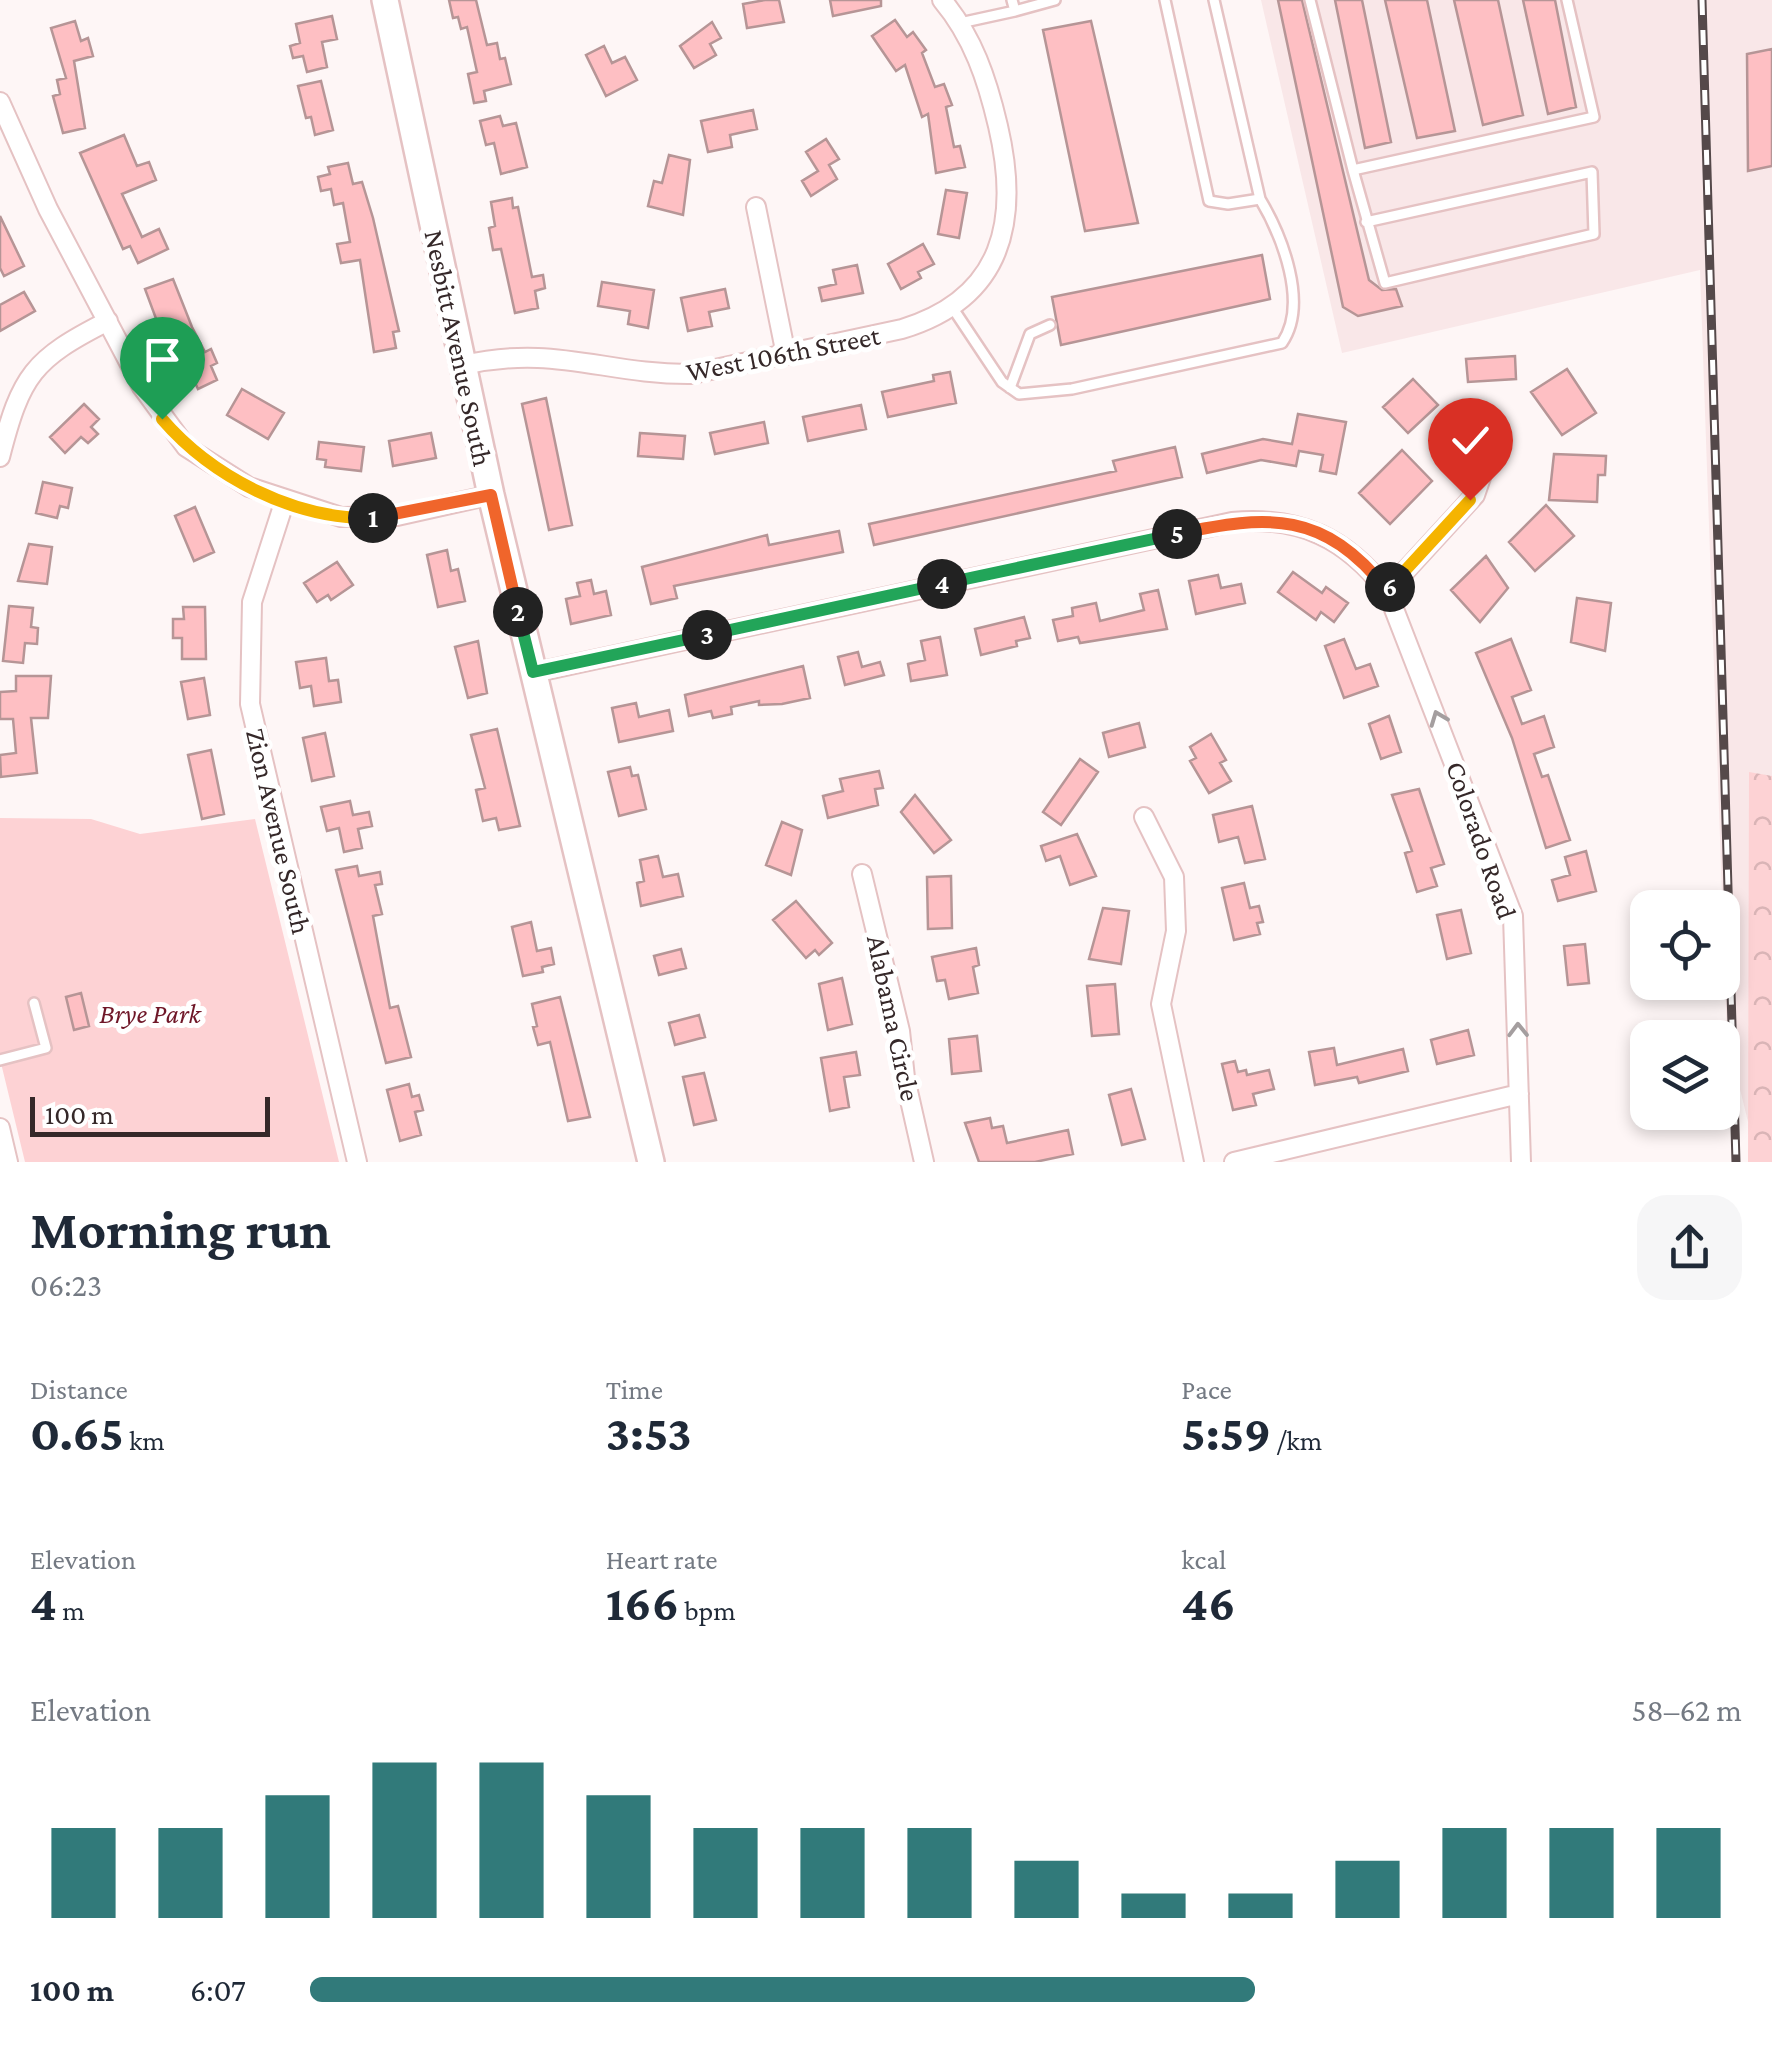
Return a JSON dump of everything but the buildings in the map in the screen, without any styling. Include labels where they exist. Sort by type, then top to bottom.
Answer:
[{"type":"street","name":"Nesbitt Avenue South","points":[[385,0],[491,495],[651,1162]]},
{"type":"street","name":"West 106th Street","points":[[464,366],[521,355],[555,356],[664,375],[692,374],[902,329],[952,307],[976,286],[1004,236],[1008,178],[991,96],[978,56],[942,0]]},
{"type":"street","points":[[0,102],[48,209],[108,321],[162,419],[186,447],[249,487],[341,517],[370,518],[491,495]]},
{"type":"street","points":[[756,207],[786,355]]},
{"type":"street","points":[[0,457],[28,376],[62,344],[108,321]]},
{"type":"street","points":[[533,672],[1247,520],[1289,522],[1316,530],[1364,561],[1387,590],[1475,495],[1487,460]]},
{"type":"street","name":"Zion Avenue South","points":[[285,500],[252,602],[250,704],[357,1162]]},
{"type":"street","name":"Colorado Road","points":[[1387,590],[1512,916],[1520,1162]]},
{"type":"street","points":[[1144,817],[1174,877],[1176,931],[1160,1004],[1194,1162]]},
{"type":"street","name":"Alabama Circle","points":[[862,874],[900,1031],[905,1078],[924,1162]]},
{"type":"street","points":[[1234,1162],[1519,1094]]},
{"type":"street","points":[[0,1128],[8,1162]]},
{"type":"lane","points":[[1012,0],[1015,11]]},
{"type":"lane","points":[[960,23],[1055,0]]},
{"type":"lane","points":[[1166,0],[1210,201],[1228,204],[1260,199]]},
{"type":"lane","points":[[952,307],[1002,382],[1018,394],[1072,389],[1282,343],[1292,328],[1295,308],[1276,227],[1260,199],[1214,0]]},
{"type":"lane","points":[[1310,0],[1366,222],[1385,283],[1594,234],[1592,172],[1366,222]]},
{"type":"lane","points":[[1354,170],[1594,117],[1568,0]]},
{"type":"lane","points":[[1010,388],[1030,334],[1050,325]]},
{"type":"lane","points":[[0,1060],[46,1048],[34,1002]]},
{"type":"shaded area","points":[[1261,0],[1772,0],[1772,1162],[1756,1154],[1740,1089],[1740,1020],[1726,1020],[1726,1000],[1740,1000],[1740,890],[1722,890],[1700,270],[1342,353]]},
{"type":"green space","points":[[1749,772],[1772,776],[1772,1162],[1748,1162]]},
{"type":"green space","name":"Brye Park","points":[[0,818],[91,819],[140,834],[255,819],[339,1162],[25,1162],[0,1059]]},
{"type":"railway","points":[[1702,0],[1736,1162]]},
{"type":"route","points":[[162,419],[186,447],[217,469],[249,487],[314,511],[341,517],[397,516],[491,495],[533,672],[1232,522],[1262,519],[1316,530],[1342,543],[1364,561],[1387,590],[1470,500]]}]
